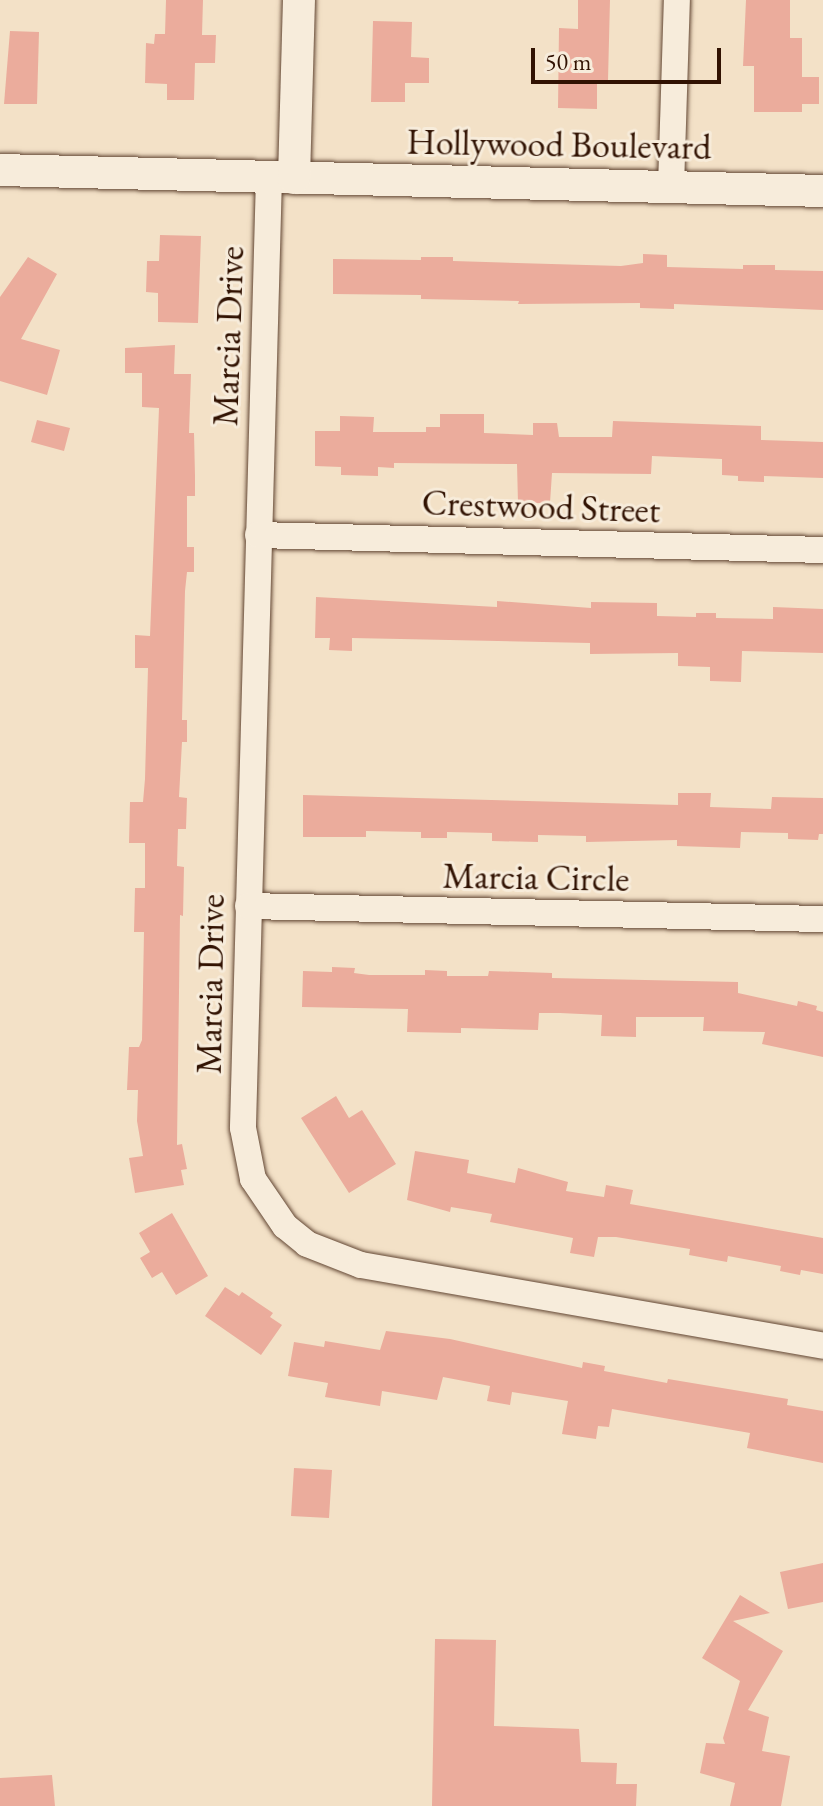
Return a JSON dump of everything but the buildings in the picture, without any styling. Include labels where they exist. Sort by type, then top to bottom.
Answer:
[{"type":"street","points":[[282,178],[299,0]]},
{"type":"street","points":[[671,187],[677,0]]},
{"type":"street","name":"Hollywood Boulevard","points":[[0,170],[823,191]]},
{"type":"street","name":"Marcia Drive","points":[[282,178],[258,535],[243,1128],[247,1162],[267,1204],[285,1226],[307,1244],[361,1265],[823,1346]]},
{"type":"street","name":"Crestwood Street","points":[[258,535],[823,550]]},
{"type":"street","name":"Marcia Circle","points":[[248,906],[823,919]]}]
